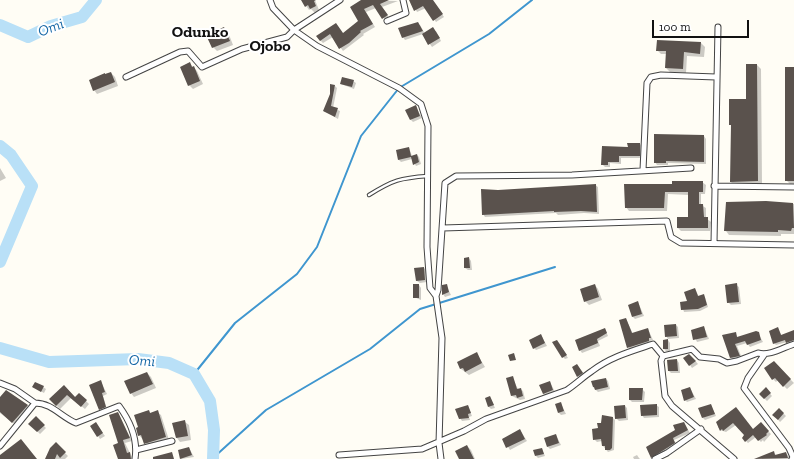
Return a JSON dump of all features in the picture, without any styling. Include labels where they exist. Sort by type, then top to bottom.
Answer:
[{"type":"street","points":[[270,0],[273,8],[294,30],[317,46],[399,88],[421,104],[428,126],[427,247],[429,282],[430,288],[436,296],[438,302],[442,338],[439,443],[441,459]]},
{"type":"street","points":[[126,77],[180,52],[188,51],[202,67],[242,48],[278,41],[287,37],[294,30],[340,0]]},
{"type":"street","points":[[387,21],[406,13],[403,0]]},
{"type":"street","points":[[714,243],[718,27]]},
{"type":"street","points":[[643,170],[647,83],[651,77],[662,75],[716,77]]},
{"type":"street","points":[[436,296],[438,290],[443,228],[445,183],[456,176],[572,175],[691,168]]},
{"type":"street","points":[[714,186],[794,187]]},
{"type":"street","points":[[443,228],[667,221],[671,237],[681,243],[794,245]]},
{"type":"street","points":[[339,455],[422,449],[439,443],[486,419],[567,390],[577,384],[592,371],[618,355],[653,344],[663,356]]},
{"type":"street","points":[[792,459],[793,457],[788,448],[744,388],[748,378],[764,355],[794,344]]},
{"type":"street","points":[[663,356],[692,349],[700,357],[719,358],[727,363],[737,361],[758,352],[764,355]]},
{"type":"street","points":[[663,356],[661,361],[665,396],[672,406],[701,429],[734,459]]},
{"type":"street","points":[[0,383],[15,389],[35,403],[41,403],[55,408],[76,423],[119,406],[127,417],[136,450],[135,459]]},
{"type":"street","points":[[0,446],[6,441],[35,403]]},
{"type":"street","points":[[655,459],[667,454],[701,429]]},
{"type":"street","points":[[136,450],[172,441]]},
{"type":"lane","points":[[369,195],[391,182],[410,177],[428,176]]},
{"type":"building","points":[[301,0],[316,0],[314,1],[316,6],[310,9],[308,5],[305,7]]},
{"type":"building","points":[[361,0],[389,0],[380,4],[388,15],[382,19],[373,5],[364,9],[373,24],[360,31],[361,32],[349,43],[339,49],[330,34],[320,41],[316,36],[336,23],[343,33],[358,21],[350,7]]},
{"type":"building","points":[[409,0],[433,0],[443,14],[433,21],[423,6],[414,11]]},
{"type":"building","points":[[418,22],[423,31],[402,38],[398,28]]},
{"type":"building","points":[[224,27],[230,41],[212,48],[206,35]]},
{"type":"building","points":[[433,27],[440,38],[428,45],[422,34]]},
{"type":"building","points":[[657,40],[701,42],[700,54],[684,52],[683,69],[665,68],[666,51],[656,51]]},
{"type":"building","points":[[190,62],[192,67],[194,66],[200,81],[188,86],[180,67]]},
{"type":"building","points":[[746,64],[757,64],[758,181],[730,182],[731,125],[729,125],[729,99],[746,99]]},
{"type":"building","points":[[785,67],[794,67],[794,181],[785,181]]},
{"type":"building","points":[[111,72],[115,82],[93,91],[89,80]]},
{"type":"building","points":[[342,77],[354,80],[352,87],[340,84]]},
{"type":"building","points":[[330,84],[335,85],[331,106],[338,108],[335,117],[323,111],[330,94]]},
{"type":"building","points":[[416,105],[420,116],[410,120],[405,110]]},
{"type":"building","points":[[654,134],[704,135],[704,162],[666,161],[666,163],[654,163]]},
{"type":"building","points":[[627,143],[640,143],[640,156],[619,156],[619,162],[608,162],[608,165],[601,165],[602,146],[628,147]]},
{"type":"building","points":[[409,147],[411,156],[417,154],[419,162],[413,165],[411,157],[398,160],[396,150]]},
{"type":"building","points":[[672,181],[703,181],[703,192],[699,192],[699,204],[703,204],[704,217],[708,217],[708,228],[677,228],[677,217],[688,217],[688,192],[665,192],[664,208],[625,208],[624,184],[672,184]]},
{"type":"building","points":[[596,184],[597,212],[554,211],[482,215],[481,189],[498,190]]},
{"type":"building","points":[[766,201],[793,203],[794,228],[792,228],[791,231],[724,231],[726,202]]},
{"type":"building","points":[[469,257],[470,268],[464,268],[464,258]]},
{"type":"building","points":[[424,267],[425,280],[416,281],[414,268]]},
{"type":"building","points":[[737,283],[739,302],[727,303],[725,285]]},
{"type":"building","points":[[413,284],[419,284],[419,298],[413,298]]},
{"type":"building","points":[[447,284],[449,292],[442,295],[442,285]]},
{"type":"building","points":[[595,284],[599,297],[584,302],[580,289]]},
{"type":"building","points":[[695,288],[698,296],[704,294],[707,305],[698,309],[681,310],[680,302],[687,301],[684,292]]},
{"type":"building","points":[[638,301],[642,314],[632,317],[628,305]]},
{"type":"building","points":[[626,318],[632,333],[648,328],[651,338],[649,338],[649,341],[627,348],[619,320]]},
{"type":"building","points":[[676,324],[677,336],[665,337],[664,325]]},
{"type":"building","points":[[704,326],[707,337],[693,340],[691,330]]},
{"type":"building","points":[[778,327],[781,335],[794,330],[794,340],[786,343],[785,340],[773,344],[769,331]]},
{"type":"building","points":[[605,328],[607,333],[597,339],[598,343],[579,351],[575,340]]},
{"type":"building","points":[[756,331],[759,332],[761,340],[747,345],[745,341],[735,344],[740,356],[730,358],[722,335],[736,332],[737,337]]},
{"type":"building","points":[[541,334],[545,343],[533,349],[529,340]]},
{"type":"building","points":[[668,339],[668,349],[663,349],[663,340]]},
{"type":"building","points":[[557,340],[567,355],[562,358],[552,342]]},
{"type":"building","points":[[477,352],[482,363],[465,372],[463,368],[460,369],[457,362]]},
{"type":"building","points":[[514,353],[516,360],[510,361],[508,355]]},
{"type":"building","points":[[689,354],[696,361],[689,366],[683,358]]},
{"type":"building","points":[[677,359],[678,371],[668,371],[667,360]]},
{"type":"building","points":[[774,361],[791,379],[783,387],[775,378],[772,380],[764,368]]},
{"type":"building","points":[[577,364],[583,373],[577,377],[572,367]]},
{"type":"building","points":[[147,372],[153,384],[130,394],[124,381]]},
{"type":"building","points":[[513,376],[517,389],[521,388],[523,396],[517,398],[516,395],[511,396],[506,378]]},
{"type":"building","points":[[606,378],[608,387],[595,390],[591,381]]},
{"type":"building","points":[[101,380],[105,392],[102,393],[106,407],[99,410],[89,385]]},
{"type":"building","points":[[550,381],[553,390],[543,394],[539,385]]},
{"type":"building","points":[[35,382],[44,386],[41,392],[32,387]]},
{"type":"building","points":[[64,385],[75,397],[79,393],[87,400],[81,407],[67,395],[56,406],[49,399]]},
{"type":"building","points":[[690,387],[694,397],[684,401],[681,390]]},
{"type":"building","points":[[766,387],[771,393],[764,399],[759,394]]},
{"type":"building","points":[[629,388],[643,388],[642,400],[629,400]]},
{"type":"building","points":[[6,390],[28,405],[12,423],[0,412],[0,397]]},
{"type":"building","points":[[490,396],[494,405],[488,407],[485,398]]},
{"type":"building","points":[[561,402],[564,411],[558,413],[555,404]]},
{"type":"building","points":[[657,404],[657,415],[641,416],[640,405]]},
{"type":"building","points":[[711,404],[715,414],[702,418],[698,408]]},
{"type":"building","points":[[468,405],[471,413],[468,414],[469,418],[459,419],[455,409]]},
{"type":"building","points":[[625,405],[626,418],[615,419],[614,406]]},
{"type":"building","points":[[736,407],[753,429],[761,422],[769,431],[766,434],[767,435],[758,441],[753,435],[745,442],[742,438],[744,435],[733,423],[723,431],[722,429],[720,431],[716,422]]},
{"type":"building","points":[[779,408],[784,413],[778,420],[772,415]]},
{"type":"building","points":[[149,410],[150,413],[158,410],[166,437],[144,444],[141,435],[138,436],[136,428],[138,427],[134,415]]},
{"type":"building","points":[[118,412],[130,438],[123,440],[127,453],[130,452],[131,459],[118,459],[113,445],[118,443],[109,415]]},
{"type":"building","points":[[602,415],[613,417],[612,448],[610,450],[605,450],[605,446],[602,446],[601,439],[593,440],[592,429],[598,428],[597,423],[601,423]]},
{"type":"building","points":[[36,416],[45,425],[37,432],[28,424]]},
{"type":"building","points":[[185,420],[188,436],[176,438],[172,423]]},
{"type":"building","points":[[96,422],[103,433],[97,437],[90,426]]},
{"type":"building","points":[[684,422],[688,430],[673,438],[675,443],[651,458],[646,447],[675,430],[673,425]]},
{"type":"building","points":[[520,429],[525,439],[506,448],[502,439]]},
{"type":"building","points":[[556,434],[559,443],[547,447],[544,438]]},
{"type":"building","points":[[21,439],[37,459],[0,459],[0,455]]},
{"type":"building","points":[[56,442],[66,452],[60,458],[57,454],[55,459],[45,459],[50,448]]},
{"type":"building","points":[[467,445],[474,459],[459,459],[455,451]]},
{"type":"building","points":[[189,447],[192,455],[180,459],[178,450]]},
{"type":"building","points":[[542,448],[544,454],[535,456],[533,450]]},
{"type":"building","points":[[774,451],[775,455],[786,452],[788,458],[754,459]]},
{"type":"building","points":[[172,452],[174,459],[153,459],[153,457]]},
{"type":"waterway","name":"Omi","points":[[0,25],[28,37],[51,26],[82,17],[96,0]]},
{"type":"waterway","points":[[194,374],[235,323],[297,274],[317,247],[361,136],[399,88],[489,34],[532,0]]},
{"type":"waterway","name":"Omi","points":[[0,146],[11,155],[32,186],[0,262]]},
{"type":"waterway","points":[[213,458],[266,410],[370,349],[420,309],[555,267]]},
{"type":"waterway","name":"Omi","points":[[0,348],[49,362],[138,359],[169,363],[194,374],[210,401],[214,430],[213,459]]},
{"type":"district","name":"Odunko","points":[[200,32]]},
{"type":"district","name":"Ojobo","points":[[270,46]]}]
